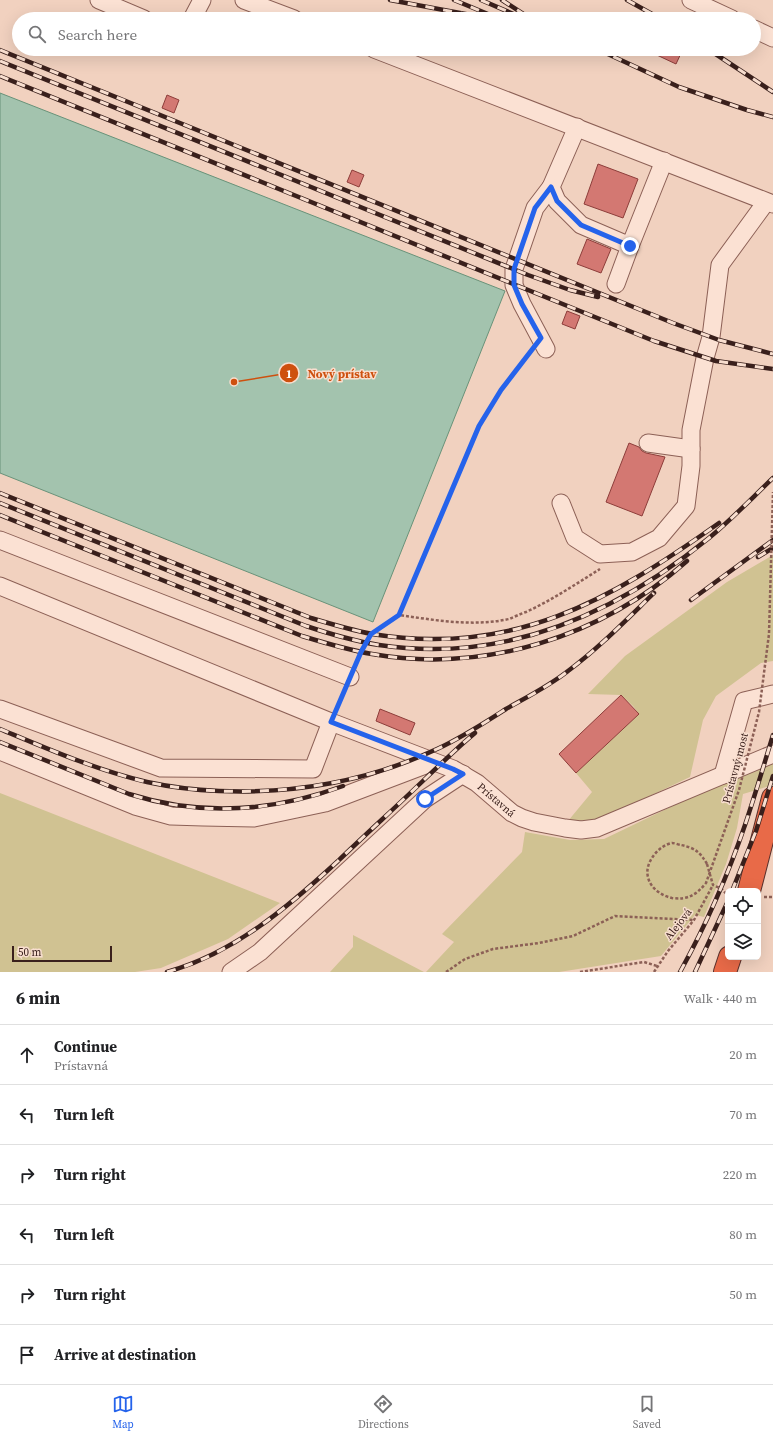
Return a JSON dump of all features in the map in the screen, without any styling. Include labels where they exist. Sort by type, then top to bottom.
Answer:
[{"type":"highway","points":[[750,888],[773,798]]},
{"type":"highway","points":[[725,972],[729,960]]},
{"type":"street","points":[[99,0],[127,12]]},
{"type":"street","points":[[196,12],[202,0]]},
{"type":"street","points":[[244,0],[276,12]]},
{"type":"street","points":[[691,0],[717,12]]},
{"type":"street","points":[[761,33],[773,38]]},
{"type":"street","points":[[392,56],[770,203],[720,265],[711,337],[705,358],[690,430],[691,466],[686,506],[659,538],[632,552],[600,554],[575,538],[561,503]]},
{"type":"street","points":[[544,344],[522,304],[514,285],[514,269],[535,208],[551,187],[577,127]]},
{"type":"street","points":[[616,284],[664,161]]},
{"type":"street","points":[[551,187],[557,201],[581,225],[630,246]]},
{"type":"street","points":[[648,443],[691,448]]},
{"type":"street","points":[[0,540],[350,677]]},
{"type":"street","name":"Prístavná","points":[[0,586],[331,722],[453,769],[477,783],[512,813],[534,822],[580,830],[597,828],[610,824],[773,754]]},
{"type":"street","points":[[723,775],[744,701],[773,694]]},
{"type":"street","points":[[0,709],[161,768],[313,769],[331,722]]},
{"type":"street","points":[[0,751],[135,806],[171,816],[203,817],[254,818],[325,803],[433,762]]},
{"type":"street","points":[[231,972],[260,952],[425,799],[463,774]]},
{"type":"path","points":[[331,722],[361,652],[371,634],[399,615],[479,426],[501,390],[544,344]]},
{"type":"path","name":"Prístavný most","points":[[713,885],[707,864],[703,858],[693,848],[672,843],[658,849],[650,862],[647,877],[655,890],[666,896],[679,899],[689,897],[699,892],[706,883],[739,790],[759,712],[769,634],[773,492]]},
{"type":"path","points":[[399,615],[456,622],[482,622],[510,619],[543,604],[603,567]]},
{"type":"path","points":[[713,885],[722,889],[725,892]]},
{"type":"path","name":"Alejová","points":[[654,972],[668,951],[694,920],[713,885]]},
{"type":"path","points":[[446,972],[465,959],[493,949],[539,943],[573,936],[615,916],[694,920]]},
{"type":"path","points":[[580,972],[644,962],[657,966]]},
{"type":"shaded area","points":[[0,93],[505,291],[373,622],[0,473]]},
{"type":"shaded area","points":[[773,555],[773,661],[761,663],[716,696],[703,720],[690,777],[599,820],[568,821],[592,792],[576,773],[639,714],[621,695],[588,694],[625,656],[727,582]]},
{"type":"shaded area","points":[[773,761],[773,785],[743,794],[737,828],[726,864],[704,917],[695,915],[661,956],[559,972],[426,972],[454,942],[442,934],[522,852],[525,832],[570,840],[604,839],[739,774]]},
{"type":"shaded area","points":[[0,793],[280,903],[228,939],[161,968],[135,972],[0,972]]},
{"type":"shaded area","points":[[353,935],[424,972],[330,972],[353,947]]},
{"type":"building","points":[[659,56],[680,56],[676,64]]},
{"type":"building","points":[[167,95],[179,100],[174,113],[162,108]]},
{"type":"building","points":[[598,164],[638,179],[623,218],[584,204]]},
{"type":"building","points":[[352,170],[364,175],[359,187],[347,182]]},
{"type":"building","points":[[587,239],[611,249],[601,273],[577,264]]},
{"type":"building","points":[[567,311],[580,316],[575,329],[562,324]]},
{"type":"building","points":[[629,443],[639,447],[646,453],[665,457],[642,516],[606,502]]},
{"type":"building","points":[[621,695],[639,714],[576,773],[559,754]]},
{"type":"building","points":[[380,709],[415,723],[410,735],[376,721]]},
{"type":"railway","points":[[390,0],[455,12]]},
{"type":"railway","points":[[454,0],[483,12]]},
{"type":"railway","points":[[481,0],[509,12]]},
{"type":"railway","points":[[502,0],[520,12]]},
{"type":"railway","points":[[627,0],[648,12]]},
{"type":"railway","points":[[0,50],[12,55]]},
{"type":"railway","points":[[15,56],[673,323],[719,340],[773,354]]},
{"type":"railway","points":[[612,56],[679,87],[747,110],[773,117]]},
{"type":"railway","points":[[719,56],[773,92]]},
{"type":"railway","points":[[0,61],[528,275],[570,290],[598,297]]},
{"type":"railway","points":[[0,76],[654,341],[716,361],[773,369]]},
{"type":"railway","points":[[0,503],[306,626],[342,637],[379,645],[425,649],[470,647],[513,640],[555,628],[596,611],[635,590],[673,565],[709,538],[773,478]]},
{"type":"railway","points":[[0,493],[311,618],[372,634],[423,639],[470,637],[514,630],[557,616],[598,598],[638,576],[719,523]]},
{"type":"railway","points":[[0,515],[302,636],[372,654],[415,659],[457,658],[499,653],[540,643],[580,629],[618,610],[654,587],[687,561]]},
{"type":"railway","points":[[691,600],[773,540]]},
{"type":"railway","points":[[758,557],[773,548]]},
{"type":"railway","points":[[0,729],[109,771],[147,782],[183,788],[219,791],[247,791],[275,790],[331,783],[358,777],[411,760],[446,745],[472,730],[546,686],[568,671],[601,643],[654,593]]},
{"type":"railway","points":[[167,972],[191,964],[215,953],[237,941],[279,912],[338,861],[475,733]]},
{"type":"railway","points":[[680,972],[708,918],[731,862],[749,814],[773,735]]},
{"type":"railway","points":[[0,742],[129,794],[183,806],[210,808],[263,806],[316,795],[343,786]]},
{"type":"railway","points":[[733,888],[756,831],[773,776]]},
{"type":"railway","points":[[695,972],[725,907]]},
{"type":"place","name":"Nový prístav","points":[[234,382]]},
{"type":"route","points":[[425,799],[463,774],[441,764],[331,722],[361,652],[371,634],[382,625],[399,615],[479,426],[501,390],[541,338],[522,304],[514,285],[514,269],[535,208],[551,187],[557,201],[581,225],[630,246]]}]
